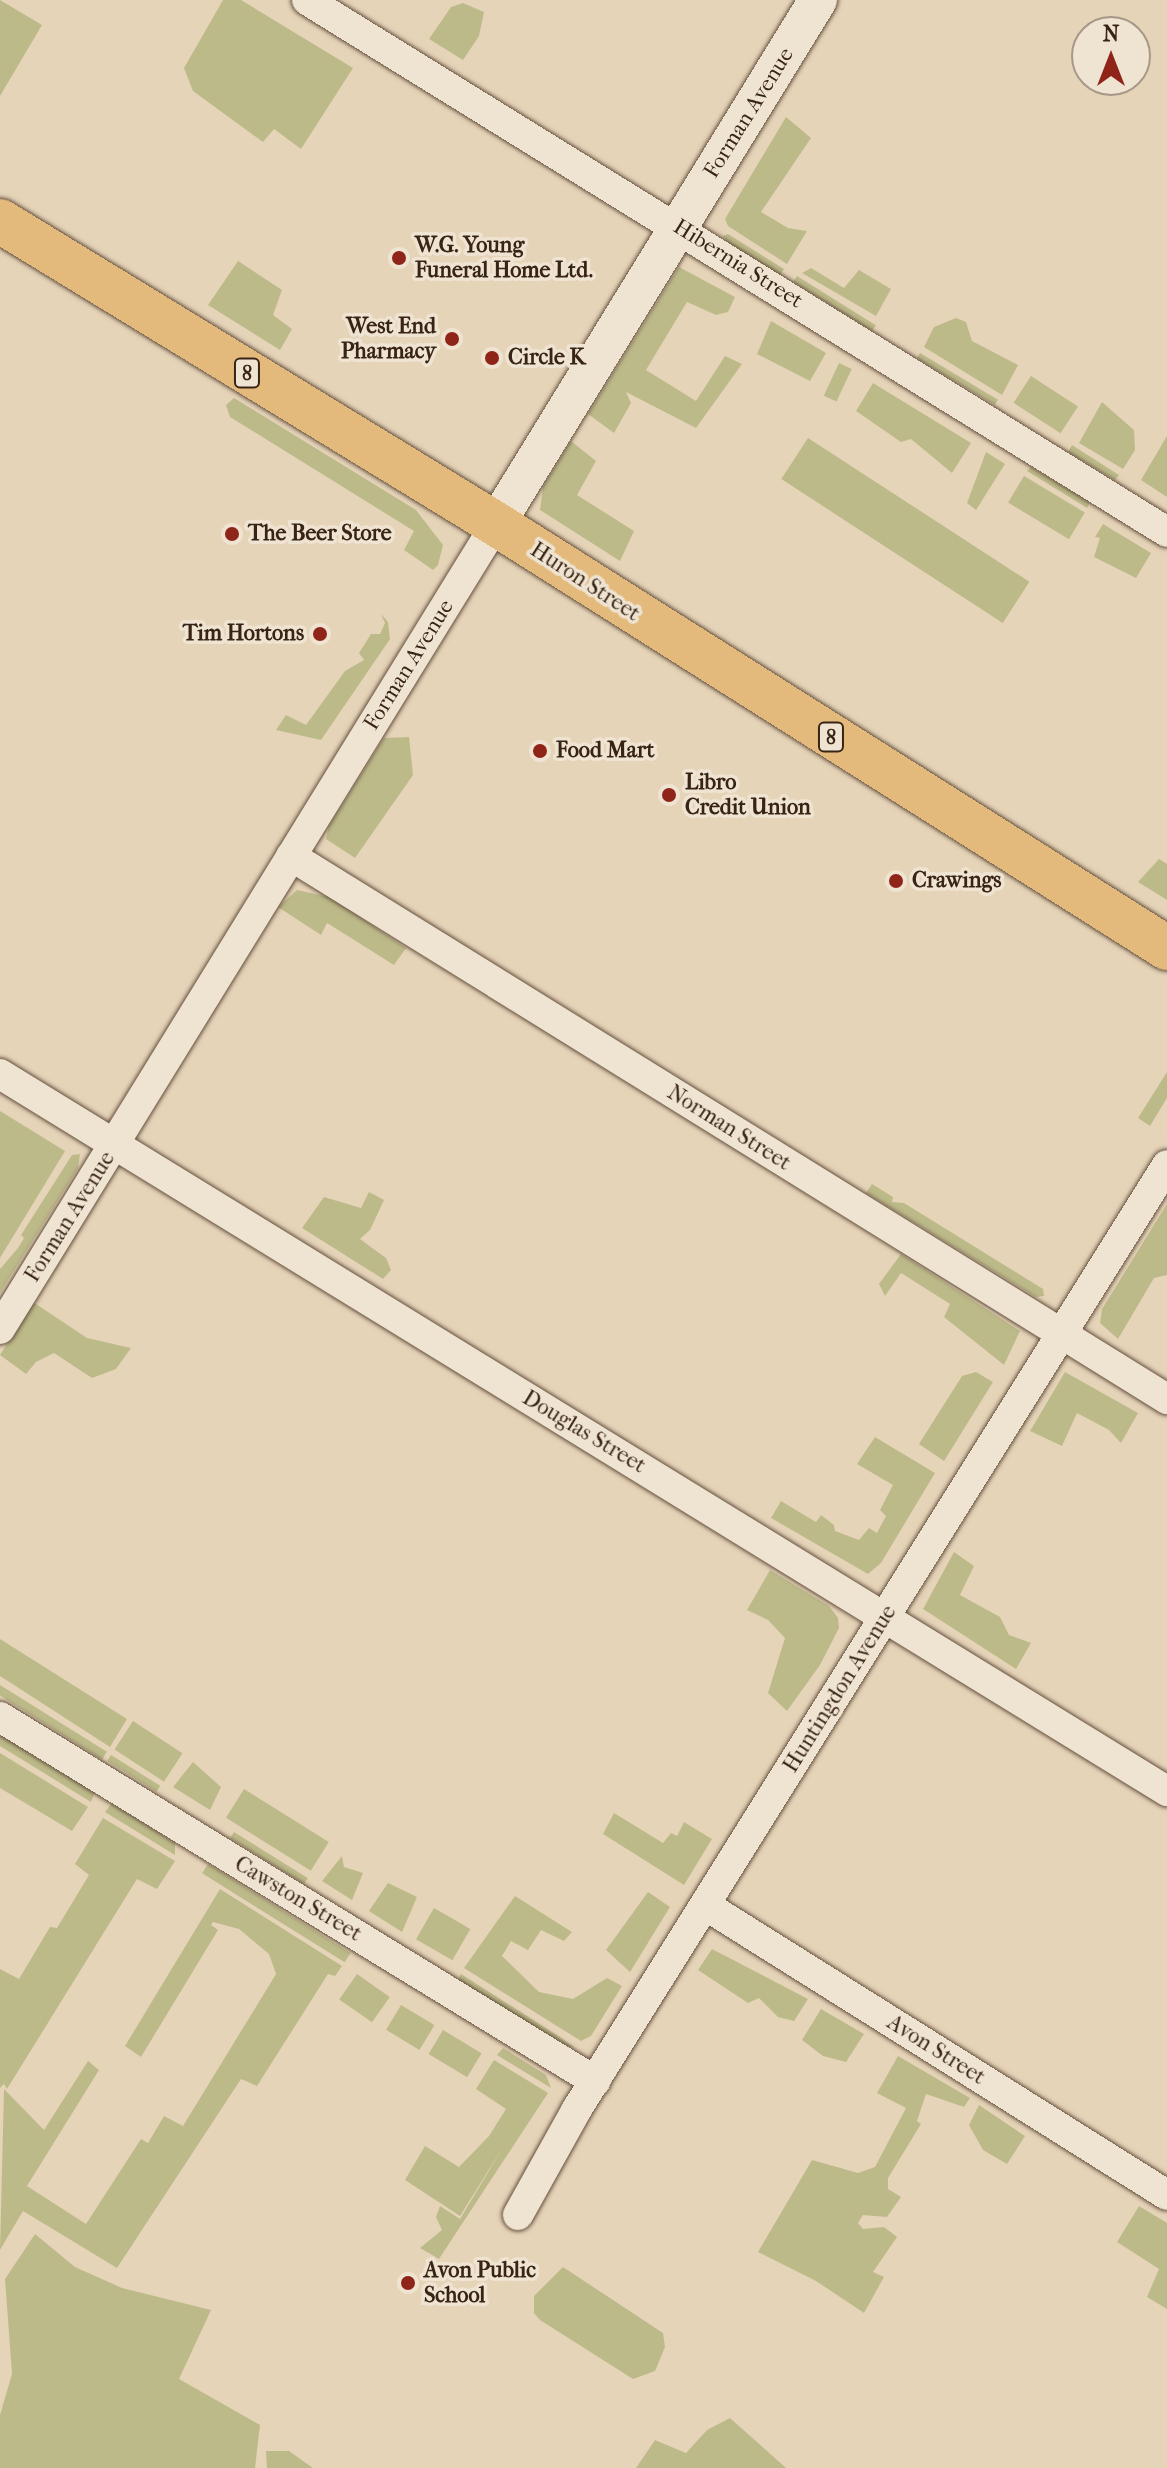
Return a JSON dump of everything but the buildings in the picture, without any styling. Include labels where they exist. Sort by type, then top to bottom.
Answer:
[{"type":"main road","name":"Huron Street","points":[[0,221],[496,524],[1167,948]]},
{"type":"street","name":"Hibernia Street","points":[[307,0],[1167,532]]},
{"type":"street","name":"Forman Avenue","points":[[0,1329],[818,0]]},
{"type":"street","name":"Norman Street","points":[[291,856],[1167,1399]]},
{"type":"street","name":"Douglas Street","points":[[0,1074],[1167,1791]]},
{"type":"street","name":"Huntingdon Avenue","points":[[518,2215],[595,2081],[1167,1165]]},
{"type":"street","name":"Cawston Street","points":[[0,1717],[595,2081]]},
{"type":"street","name":"Avon Street","points":[[705,1905],[1167,2195]]},
{"type":"shaded area","points":[[0,0],[42,25],[0,96]]},
{"type":"shaded area","points":[[223,0],[241,0],[353,68],[301,149],[274,129],[263,142],[193,91],[184,68]]},
{"type":"shaded area","points":[[463,3],[484,12],[479,36],[463,60],[429,39],[451,7]]},
{"type":"shaded area","points":[[786,117],[811,138],[761,212],[788,228],[807,231],[787,264],[728,226],[725,219]]},
{"type":"shaded area","points":[[728,234],[784,269],[780,275],[729,244],[723,236]]},
{"type":"shaded area","points":[[238,261],[282,290],[273,315],[292,329],[280,350],[208,305]]},
{"type":"shaded area","points":[[679,267],[735,297],[728,312],[716,315],[687,302],[646,370],[696,401],[725,356],[742,364],[696,428],[626,392],[631,403],[614,433],[588,414]]},
{"type":"shaded area","points":[[811,268],[844,288],[859,270],[891,289],[876,316],[802,273]]},
{"type":"shaded area","points":[[797,276],[876,325],[872,331],[793,282]]},
{"type":"shaded area","points":[[956,318],[966,322],[972,341],[1018,365],[1002,395],[924,347],[934,327]]},
{"type":"shaded area","points":[[771,321],[826,353],[810,381],[757,354]]},
{"type":"shaded area","points":[[920,353],[998,400],[995,405],[917,358]]},
{"type":"shaded area","points":[[839,363],[852,369],[836,402],[824,396]]},
{"type":"shaded area","points":[[1031,376],[1078,406],[1061,433],[1014,403]]},
{"type":"shaded area","points":[[873,383],[971,443],[952,473],[911,439],[901,442],[856,411]]},
{"type":"shaded area","points":[[234,398],[416,510],[443,545],[438,565],[433,570],[404,550],[414,531],[230,417],[226,405]]},
{"type":"shaded area","points":[[1102,402],[1134,430],[1135,450],[1123,469],[1079,443]]},
{"type":"shaded area","points":[[1167,436],[1167,497],[1141,480]]},
{"type":"shaded area","points":[[808,438],[1029,582],[1003,623],[781,479]]},
{"type":"shaded area","points":[[571,441],[596,461],[577,495],[634,531],[620,561],[540,510],[543,487]]},
{"type":"shaded area","points":[[1072,445],[1119,475],[1115,480],[1068,452]]},
{"type":"shaded area","points":[[986,452],[1005,464],[976,510],[967,503]]},
{"type":"shaded area","points":[[1031,467],[1090,502],[1087,508],[1027,471]]},
{"type":"shaded area","points":[[1024,476],[1085,513],[1069,539],[1008,503]]},
{"type":"shaded area","points":[[1103,524],[1151,553],[1136,578],[1094,557],[1100,538],[1095,537]]},
{"type":"shaded area","points":[[381,614],[388,622],[390,639],[321,740],[276,730],[286,715],[306,725],[345,671],[364,660],[359,653],[371,634],[380,634],[385,623]]},
{"type":"shaded area","points":[[409,737],[413,775],[355,858],[326,839],[329,826],[384,738]]},
{"type":"shaded area","points":[[1159,859],[1167,864],[1167,900],[1138,882]]},
{"type":"shaded area","points":[[297,890],[329,897],[406,948],[394,965],[327,923],[321,935],[278,907]]},
{"type":"shaded area","points":[[1167,1072],[1167,1098],[1150,1126],[1138,1118]]},
{"type":"shaded area","points":[[0,1111],[65,1151],[0,1258]]},
{"type":"shaded area","points":[[80,1154],[78,1168],[0,1293],[0,1269],[18,1248],[24,1238],[21,1235],[72,1155]]},
{"type":"shaded area","points":[[872,1184],[893,1197],[892,1202],[904,1203],[1043,1289],[1044,1296],[1036,1297],[866,1193]]},
{"type":"shaded area","points":[[369,1192],[384,1200],[370,1230],[360,1239],[386,1258],[391,1270],[383,1279],[302,1228],[324,1197],[361,1208]]},
{"type":"shaded area","points":[[1167,1204],[1167,1275],[1154,1278],[1118,1339],[1100,1323],[1102,1309]]},
{"type":"shaded area","points":[[901,1254],[1020,1331],[1004,1365],[944,1317],[950,1304],[901,1273],[885,1296],[879,1284]]},
{"type":"shaded area","points":[[33,1302],[87,1338],[131,1348],[116,1369],[92,1378],[54,1353],[36,1362],[26,1374],[0,1355]]},
{"type":"shaded area","points":[[976,1372],[993,1382],[944,1461],[919,1444],[962,1376]]},
{"type":"shaded area","points":[[1065,1372],[1138,1413],[1121,1443],[1109,1430],[1077,1413],[1062,1446],[1030,1431]]},
{"type":"shaded area","points":[[875,1437],[935,1473],[881,1563],[868,1574],[771,1518],[781,1501],[816,1522],[821,1515],[834,1525],[835,1531],[859,1540],[869,1528],[877,1533],[886,1516],[880,1510],[893,1485],[857,1464]]},
{"type":"shaded area","points":[[954,1552],[974,1566],[960,1595],[1000,1617],[1009,1635],[1031,1643],[1016,1669],[923,1609]]},
{"type":"shaded area","points":[[770,1570],[829,1606],[838,1618],[839,1628],[820,1665],[787,1711],[768,1693],[785,1638],[768,1620],[747,1610]]},
{"type":"shaded area","points":[[0,1639],[127,1719],[110,1747],[0,1676]]},
{"type":"shaded area","points":[[0,1685],[107,1752],[102,1759],[0,1696]]},
{"type":"shaded area","points":[[133,1721],[182,1753],[164,1782],[114,1750]]},
{"type":"shaded area","points":[[0,1732],[95,1792],[91,1802],[0,1746]]},
{"type":"shaded area","points":[[0,1753],[88,1807],[72,1831],[0,1788]]},
{"type":"shaded area","points":[[111,1755],[160,1786],[156,1792],[107,1761]]},
{"type":"shaded area","points":[[193,1762],[221,1787],[210,1810],[173,1787]]},
{"type":"shaded area","points":[[244,1789],[329,1842],[311,1871],[226,1818]]},
{"type":"shaded area","points":[[112,1803],[175,1843],[175,1855],[105,1812]]},
{"type":"shaded area","points":[[614,1813],[663,1843],[671,1833],[677,1836],[684,1822],[712,1839],[684,1885],[603,1834]]},
{"type":"shaded area","points":[[103,1818],[175,1861],[157,1889],[137,1879],[7,2089],[4,2084],[0,2088],[0,1969],[19,1979],[50,1927],[57,1928],[89,1875],[75,1864]]},
{"type":"shaded area","points":[[234,1832],[308,1878],[304,1884],[230,1838]]},
{"type":"shaded area","points":[[342,1856],[344,1867],[363,1873],[352,1900],[322,1881]]},
{"type":"shaded area","points":[[208,1864],[350,1953],[345,1962],[202,1873]]},
{"type":"shaded area","points":[[388,1883],[417,1897],[402,1932],[369,1911]]},
{"type":"shaded area","points":[[220,1889],[342,1966],[335,1976],[328,1974],[257,2086],[241,2079],[117,2268],[23,2211],[0,2250],[4,2089],[44,2130],[88,2061],[99,2070],[27,2186],[86,2224],[141,2139],[148,2143],[164,2116],[183,2126],[276,1974],[269,1954],[239,1929],[213,1922],[211,1925],[218,1930],[141,2057],[125,2046]]},
{"type":"shaded area","points":[[648,1892],[670,1907],[630,1972],[606,1950]]},
{"type":"shaded area","points":[[515,1896],[572,1932],[564,1941],[541,1930],[528,1950],[511,1941],[502,1956],[539,1992],[573,1999],[607,1978],[622,1986],[591,2036],[581,2041],[464,1968]]},
{"type":"shaded area","points":[[434,1908],[470,1929],[452,1960],[416,1939]]},
{"type":"shaded area","points":[[712,1949],[808,1999],[794,2021],[778,2017],[759,1998],[748,2003],[698,1970]]},
{"type":"shaded area","points":[[357,1974],[390,1997],[372,2022],[339,1999]]},
{"type":"shaded area","points":[[461,1974],[574,2047],[564,2046],[458,1981]]},
{"type":"shaded area","points":[[401,2005],[434,2025],[419,2050],[386,2030]]},
{"type":"shaded area","points":[[821,2009],[864,2034],[846,2062],[823,2056],[802,2040]]},
{"type":"shaded area","points":[[443,2030],[482,2053],[467,2077],[429,2054]]},
{"type":"shaded area","points":[[503,2048],[546,2075],[551,2088],[497,2055]]},
{"type":"shaded area","points":[[898,2056],[970,2098],[964,2107],[926,2094],[917,2121],[921,2124],[888,2178],[888,2189],[901,2197],[887,2217],[863,2215],[858,2223],[863,2229],[884,2227],[897,2237],[873,2272],[884,2277],[864,2313],[816,2281],[758,2252],[812,2160],[858,2173],[875,2167],[906,2108],[877,2093]]},
{"type":"shaded area","points":[[494,2060],[548,2093],[439,2259],[420,2248],[442,2230],[436,2217],[440,2206],[460,2219],[505,2144],[460,2216],[405,2180],[425,2146],[459,2167],[489,2136],[506,2109],[476,2089]]},
{"type":"shaded area","points":[[979,2105],[1025,2136],[1007,2164],[983,2150],[969,2125]]},
{"type":"shaded area","points":[[1139,2206],[1167,2223],[1167,2309],[1147,2297],[1159,2269],[1117,2242]]},
{"type":"shaded area","points":[[35,2234],[75,2267],[122,2288],[211,2310],[179,2379],[260,2425],[255,2468],[0,2468],[0,2415],[12,2374],[5,2279]]},
{"type":"shaded area","points":[[563,2267],[663,2333],[665,2347],[655,2371],[633,2379],[540,2320],[534,2313],[534,2296]]},
{"type":"shaded area","points":[[730,2418],[786,2468],[636,2468],[655,2440],[686,2453],[707,2430]]},
{"type":"shaded area","points":[[266,2451],[289,2451],[313,2468],[267,2468]]},
{"type":"place","name":"W.G. Young Funeral Home Ltd.","points":[[399,258]]},
{"type":"place","name":"West End Pharmacy","points":[[452,339]]},
{"type":"place","name":"Circle K","points":[[492,358]]},
{"type":"place","name":"The Beer Store","points":[[232,534]]},
{"type":"place","name":"Tim Hortons","points":[[320,634]]},
{"type":"place","name":"Food Mart","points":[[540,751]]},
{"type":"place","name":"Libro Credit Union","points":[[669,795]]},
{"type":"place","name":"Crawings","points":[[896,881]]},
{"type":"place","name":"Avon Public School","points":[[408,2283]]}]
